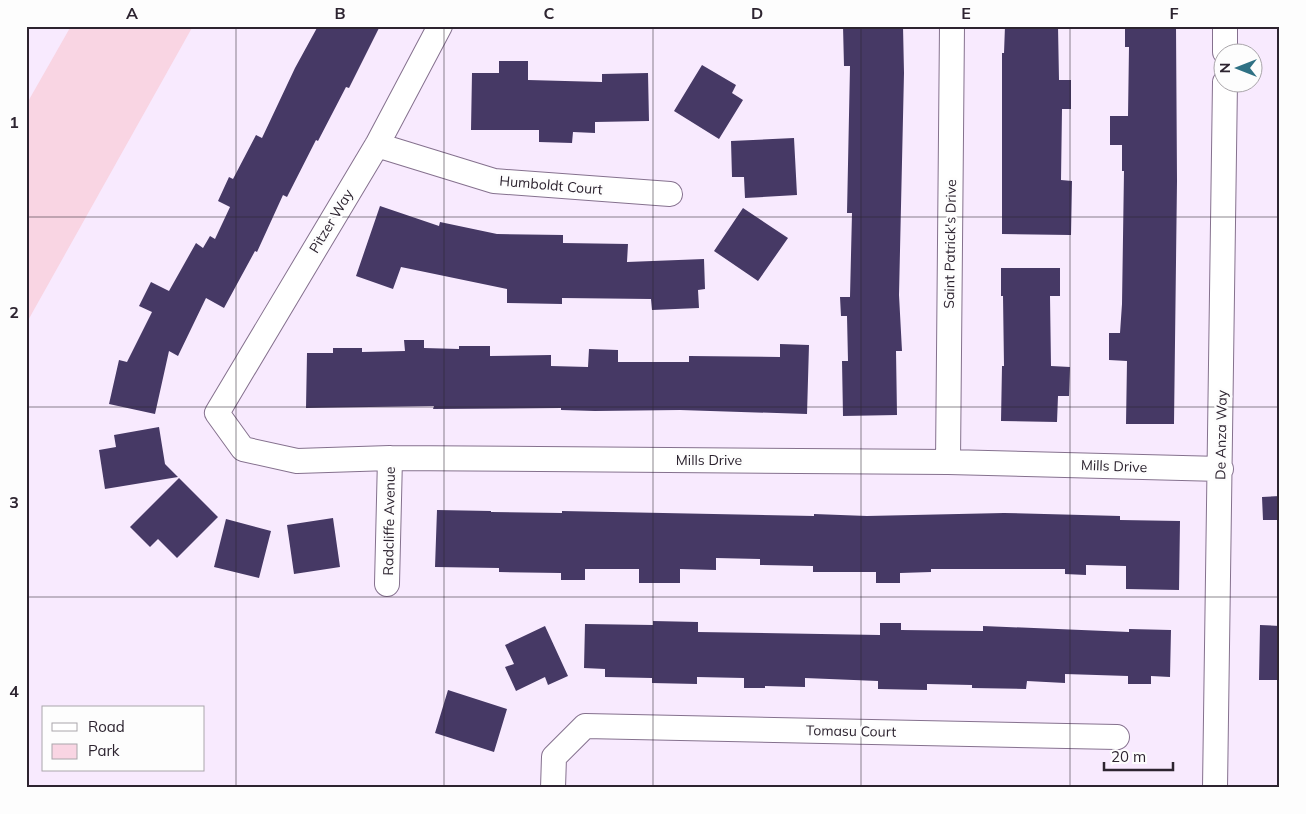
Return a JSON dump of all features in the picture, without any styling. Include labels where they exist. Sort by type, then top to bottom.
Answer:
[{"type":"street","name":"Pitzer Way","points":[[217,413],[377,145],[440,26]]},
{"type":"street","name":"Saint Patrick's Drive","points":[[948,462],[952,26]]},
{"type":"street","points":[[1225,42],[1226,26]]},
{"type":"street","name":"De Anza Way","points":[[1216,788],[1225,92]]},
{"type":"street","name":"Humboldt Court","points":[[377,145],[494,180],[670,194]]},
{"type":"street","name":"Mills Drive","points":[[217,413],[243,449],[297,461],[390,458],[948,462],[1221,469]]},
{"type":"street","name":"Radcliffe Avenue","points":[[387,584],[390,458]]},
{"type":"street","name":"Tomasu Court","points":[[553,788],[554,757],[585,726],[1117,737]]},
{"type":"green space","points":[[71,26],[193,26],[26,324],[26,105]]},
{"type":"building","points":[[318,26],[380,26],[349,88],[346,87],[287,197],[283,195],[257,252],[255,251],[224,308],[206,298],[178,356],[169,351],[155,414],[109,404],[119,360],[127,362],[152,312],[139,306],[151,282],[169,291],[196,243],[203,248],[210,236],[215,239],[230,207],[218,201],[229,177],[233,179],[256,135],[262,138],[295,68]]},
{"type":"building","points":[[843,26],[903,26],[904,73],[899,295],[902,351],[896,351],[897,415],[843,416],[842,361],[848,361],[847,316],[841,316],[840,297],[850,297],[852,213],[847,213],[850,66],[844,66]]},
{"type":"building","points":[[1005,26],[1058,26],[1059,80],[1071,80],[1071,109],[1062,109],[1061,180],[1072,181],[1071,235],[1002,234],[1002,53],[1004,53]]},
{"type":"building","points":[[1125,26],[1176,26],[1177,181],[1174,424],[1126,424],[1127,361],[1109,360],[1109,333],[1120,333],[1124,171],[1122,171],[1122,145],[1110,145],[1110,116],[1128,116],[1129,47],[1125,47]]},
{"type":"building","points":[[499,61],[528,61],[528,80],[602,82],[602,74],[648,73],[649,121],[595,122],[595,133],[573,132],[572,143],[539,142],[539,130],[471,130],[472,73],[499,73]]},
{"type":"building","points":[[702,65],[736,85],[732,93],[743,100],[719,139],[674,111]]},
{"type":"building","points":[[794,138],[797,195],[745,198],[744,177],[732,177],[731,141]]},
{"type":"building","points":[[380,206],[439,226],[440,222],[497,234],[563,235],[563,243],[628,244],[627,262],[704,259],[705,289],[698,290],[699,308],[652,310],[651,299],[562,298],[562,304],[507,303],[507,289],[401,267],[393,289],[356,276]]},
{"type":"building","points":[[743,208],[788,238],[758,281],[714,251]]},
{"type":"building","points":[[1001,268],[1060,268],[1060,296],[1050,296],[1051,366],[1070,367],[1069,396],[1058,396],[1057,422],[1001,421],[1002,366],[1004,366]]},
{"type":"building","points":[[404,340],[424,340],[424,348],[459,349],[459,346],[490,346],[490,356],[551,355],[551,366],[588,367],[589,349],[618,350],[618,362],[689,362],[689,356],[780,357],[780,344],[809,345],[807,414],[680,410],[595,411],[561,410],[561,408],[433,409],[434,406],[306,408],[307,353],[333,353],[333,348],[362,348],[362,352],[405,351]]},
{"type":"building","points":[[159,427],[165,464],[178,477],[105,489],[99,450],[116,447],[114,435]]},
{"type":"building","points":[[179,478],[218,517],[177,558],[158,539],[150,547],[130,527]]},
{"type":"building","points":[[1280,496],[1280,520],[1263,520],[1262,497]]},
{"type":"building","points":[[437,510],[814,516],[814,514],[867,516],[1004,513],[1120,516],[1120,520],[1180,521],[1179,590],[1126,589],[1126,566],[1086,565],[1086,575],[1065,574],[1065,569],[931,569],[931,572],[900,573],[900,583],[876,583],[876,572],[813,572],[813,566],[760,565],[760,559],[716,558],[716,570],[680,569],[680,583],[639,583],[639,569],[585,569],[585,580],[561,580],[561,573],[499,572],[499,568],[435,567]]},
{"type":"building","points":[[333,518],[340,567],[294,574],[287,525]]},
{"type":"building","points":[[226,519],[271,531],[259,578],[214,567]]},
{"type":"building","points":[[653,621],[698,622],[698,632],[880,635],[880,623],[901,623],[901,630],[983,631],[983,626],[1129,632],[1129,629],[1171,630],[1170,677],[1151,676],[1151,684],[1128,684],[1128,676],[1065,674],[1065,683],[1027,681],[1026,689],[972,688],[972,685],[927,684],[927,690],[878,689],[878,681],[805,678],[805,687],[765,686],[765,688],[744,688],[744,678],[697,677],[697,684],[652,683],[652,678],[605,677],[605,669],[584,668],[585,624],[653,625]]},
{"type":"building","points":[[1260,625],[1280,626],[1280,680],[1259,680]]},
{"type":"building","points":[[545,626],[568,676],[548,685],[545,677],[516,691],[505,667],[514,664],[505,645]]},
{"type":"building","points":[[448,690],[507,709],[494,752],[435,733]]}]
